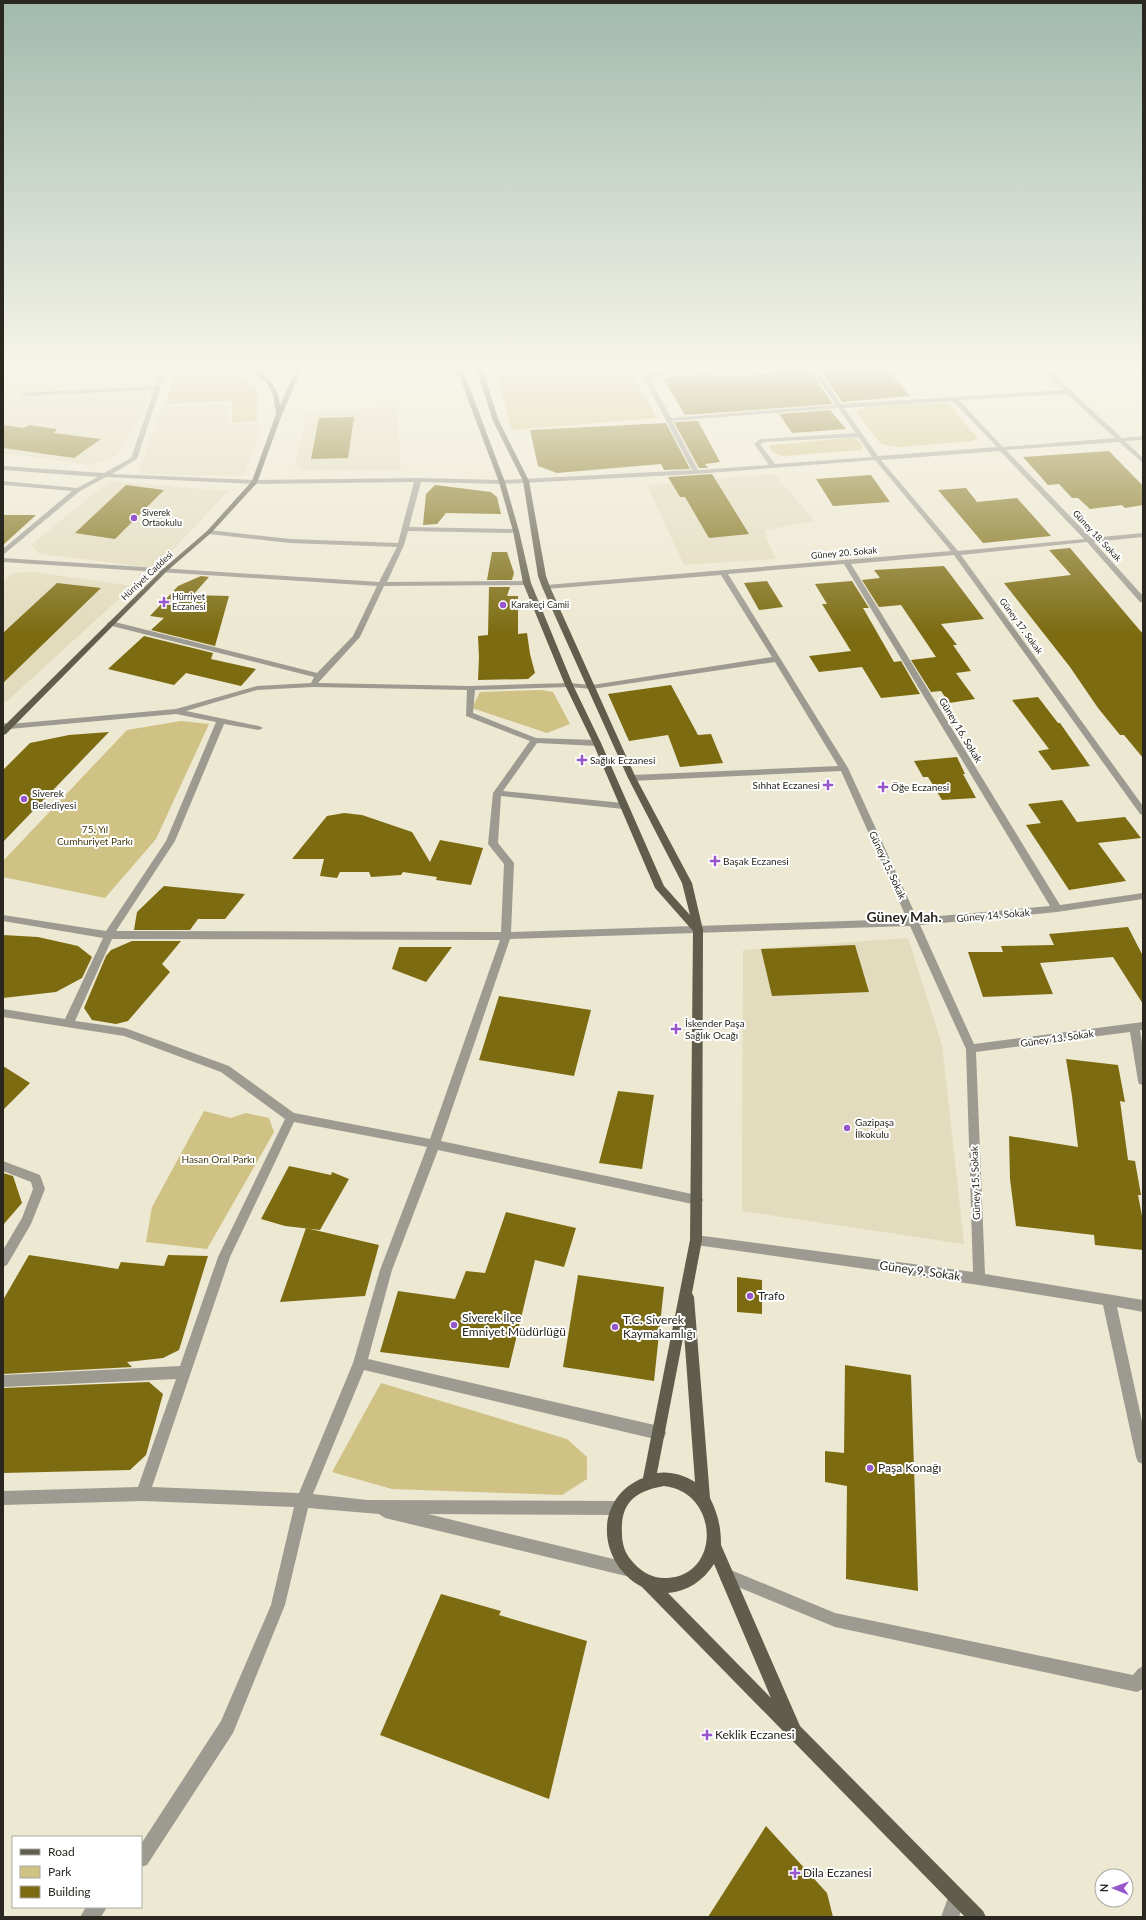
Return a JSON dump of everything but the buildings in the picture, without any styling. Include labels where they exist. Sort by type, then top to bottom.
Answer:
[{"type":"main road","name":"Hürriyet Caddesi","points":[[5,728],[165,570],[209,532],[255,482],[265,455]]},
{"type":"main road","points":[[492,455],[502,482],[516,531],[527,583],[569,685],[597,743],[623,806],[660,888],[698,930]]},
{"type":"main road","points":[[513,455],[526,481],[542,576],[546,587],[632,778],[687,883],[698,930],[696,1240],[650,1480]]},
{"type":"main road","points":[[687,1283],[703,1499]]},
{"type":"main road","points":[[646,1581],[662,1586],[680,1584],[695,1577],[708,1564],[714,1547],[715,1529],[711,1512],[703,1499],[692,1488],[678,1481],[664,1479],[650,1480],[636,1486],[625,1495],[618,1508],[614,1523],[614,1538],[620,1556],[630,1570],[646,1581],[956,1898],[977,1917]]},
{"type":"main road","points":[[714,1547],[794,1732]]},
{"type":"street","points":[[3,553],[78,490],[134,458],[135,455]]},
{"type":"street","points":[[687,455],[696,472]]},
{"type":"street","points":[[765,455],[773,466]]},
{"type":"street","name":"Güney 17. Sokak","points":[[874,455],[956,553],[1143,812]]},
{"type":"street","points":[[3,468],[102,475],[255,482],[418,480],[502,482],[696,472],[923,455]]},
{"type":"street","name":"Güney 18. Sokak","points":[[1005,455],[1089,540],[1143,600]]},
{"type":"street","points":[[313,685],[319,676],[356,637],[401,545],[418,480]]},
{"type":"street","points":[[3,483],[78,490]]},
{"type":"street","points":[[406,529],[516,531]]},
{"type":"street","points":[[209,532],[290,541],[401,545]]},
{"type":"street","name":"Güney 20. Sokak","points":[[546,587],[956,553],[1143,535]]},
{"type":"street","points":[[3,560],[382,584],[527,583]]},
{"type":"street","name":"Güney 16. Sokak","points":[[846,562],[1057,909]]},
{"type":"street","name":"Güney 15. Sokak","points":[[723,572],[844,768],[971,1049],[978,1279]]},
{"type":"street","points":[[111,624],[319,676]]},
{"type":"street","points":[[5,728],[177,712],[258,688],[313,685],[471,688],[569,685],[592,687],[777,659]]},
{"type":"street","points":[[471,688],[469,714],[535,740],[597,743]]},
{"type":"street","points":[[177,712],[259,728]]},
{"type":"street","points":[[68,1024],[109,935],[170,841],[221,721]]},
{"type":"street","points":[[142,1857],[227,1727],[278,1604],[303,1500],[360,1363],[386,1270],[434,1144],[506,936],[509,863],[493,844],[497,793],[535,740]]},
{"type":"street","points":[[632,778],[844,768]]},
{"type":"street","points":[[497,793],[623,806]]},
{"type":"street","name":"Güney 14. Sokak","points":[[3,918],[109,935],[506,936],[914,922],[1057,909],[1143,896]]},
{"type":"street","points":[[3,1013],[125,1032],[225,1069],[291,1117],[434,1144],[697,1200]]},
{"type":"street","points":[[1138,1027],[1143,1081]]},
{"type":"street","name":"Güney 13. Sokak","points":[[971,1049],[1138,1027]]},
{"type":"street","points":[[143,1494],[224,1257],[291,1117]]},
{"type":"street","points":[[3,1166],[36,1179],[39,1189],[27,1220],[3,1261]]},
{"type":"street","name":"Güney 9. Sokak","points":[[696,1240],[978,1279],[1109,1302],[1143,1306]]},
{"type":"street","points":[[1109,1302],[1143,1457]]},
{"type":"street","points":[[360,1363],[659,1433]]},
{"type":"street","points":[[3,1381],[185,1372]]},
{"type":"street","points":[[3,1498],[143,1494],[303,1500],[367,1507],[618,1508]]},
{"type":"street","points":[[367,1507],[630,1570]]},
{"type":"street","points":[[726,1574],[835,1620],[1138,1684],[1143,1674]]},
{"type":"street","points":[[950,1917],[956,1898]]},
{"type":"street","points":[[89,1917],[97,1908]]},
{"type":"shaded area","points":[[15,455],[116,455],[114,458],[90,465]]},
{"type":"shaded area","points":[[145,455],[251,455],[243,476],[138,474]]},
{"type":"shaded area","points":[[298,455],[400,455],[401,470],[306,471],[295,466]]},
{"type":"shaded area","points":[[774,474],[815,521],[765,530],[767,540],[776,559],[684,565],[647,485]]},
{"type":"shaded area","name":"Siverek Ortaokulu","points":[[109,481],[229,491],[155,568],[40,554],[31,545]]},
{"type":"shaded area","points":[[33,572],[133,586],[6,702],[3,701],[3,582],[13,573]]},
{"type":"shaded area","name":"Gazipaşa İlkokulu","points":[[908,938],[942,1045],[964,1244],[742,1211],[743,950]]},
{"type":"green space","points":[[779,455],[800,455],[782,456]]},
{"type":"green space","points":[[541,690],[553,692],[570,724],[547,733],[472,708],[480,692]]},
{"type":"green space","name":"75. Yıl Cumhuriyet Parkı","points":[[181,721],[209,724],[156,839],[105,898],[3,877],[3,861],[127,730]]},
{"type":"green space","name":"Hasan Oral Parkı","points":[[204,1111],[231,1118],[246,1113],[269,1118],[274,1132],[207,1249],[146,1242],[152,1207]]},
{"type":"green space","points":[[381,1383],[567,1439],[587,1457],[587,1479],[562,1495],[392,1489],[332,1472]]},
{"type":"place","name":"Siverek Ortaokulu","points":[[134,518]]},
{"type":"place","name":"Hürriyet Eczanesi","points":[[164,602]]},
{"type":"place","name":"Karakeçi Camii","points":[[503,605]]},
{"type":"place","name":"Sağlık Eczanesi","points":[[582,760]]},
{"type":"place","name":"Sıhhat Eczanesi","points":[[828,785]]},
{"type":"place","name":"Öğe Eczanesi","points":[[883,787]]},
{"type":"place","name":"Siverek Belediyesi","points":[[24,799]]},
{"type":"place","name":"Başak Eczanesi","points":[[715,861]]},
{"type":"place","name":"İskender Paşa Sağlık Ocağı","points":[[676,1029]]},
{"type":"place","name":"Gazipaşa İlkokulu","points":[[847,1128]]},
{"type":"place","name":"Trafo","points":[[750,1296]]},
{"type":"place","name":"Siverek İlçe Emniyet Müdürlüğü","points":[[454,1325]]},
{"type":"place","name":"T.C. Siverek Kaymakamlığı","points":[[615,1327]]},
{"type":"place","name":"Paşa Konağı","points":[[870,1468]]},
{"type":"place","name":"Keklik Eczanesi","points":[[707,1735]]},
{"type":"place","name":"Dila Eczanesi","points":[[795,1873]]},
{"type":"district","name":"Güney Mah.","points":[[904,917]]}]
